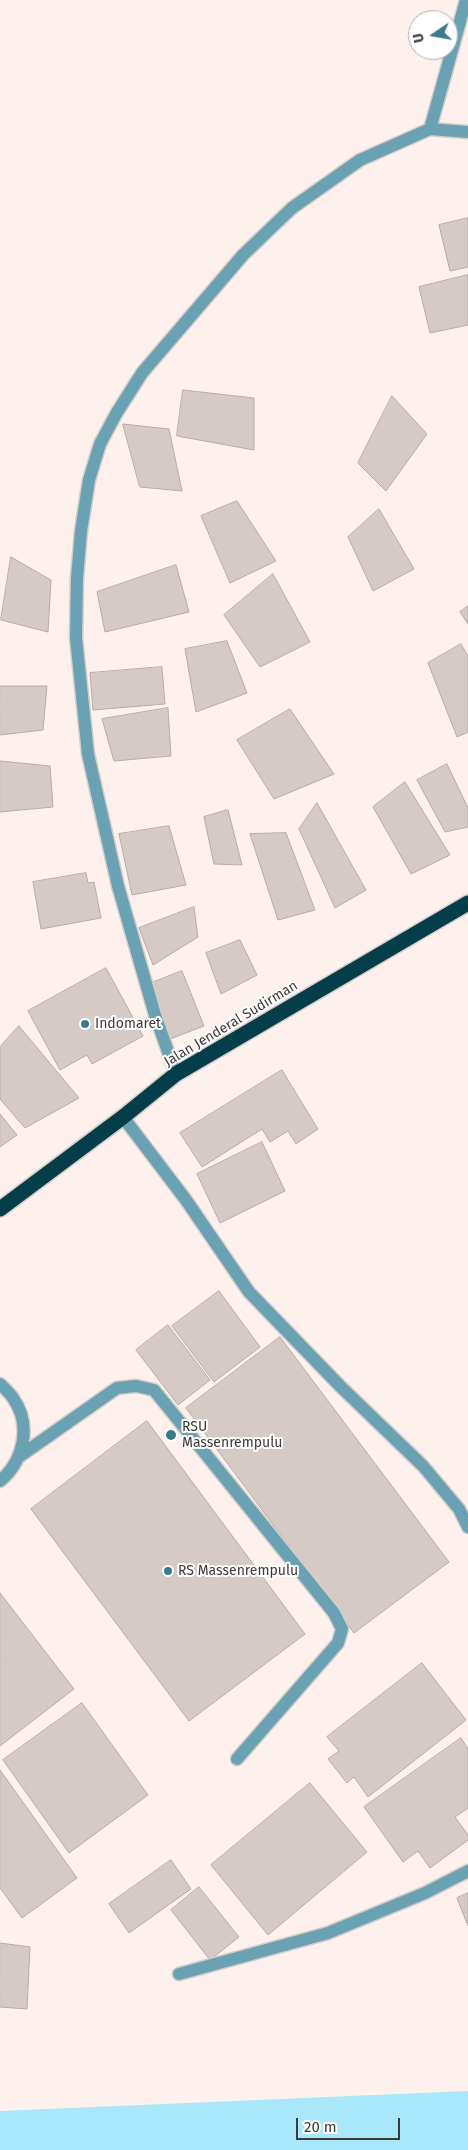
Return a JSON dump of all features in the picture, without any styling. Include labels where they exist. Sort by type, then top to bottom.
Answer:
[{"type":"highway","name":"Jalan Jenderal Sudirman","points":[[0,1209],[123,1118],[176,1074],[468,903]]},
{"type":"street","points":[[430,130],[466,0]]},
{"type":"street","points":[[176,1074],[155,1015],[118,886],[88,754],[76,638],[78,569],[81,530],[89,480],[100,444],[116,414],[142,373],[243,255],[292,208],[360,160],[430,130],[468,132]]},
{"type":"street","points":[[123,1118],[186,1200],[249,1292],[340,1387],[423,1466],[459,1510],[468,1527]]},
{"type":"street","points":[[0,1384],[13,1397],[22,1416],[24,1436],[20,1456],[10,1473],[0,1481]]},
{"type":"street","points":[[20,1456],[117,1388],[136,1386],[154,1390],[334,1613],[342,1629],[338,1643],[237,1759]]},
{"type":"street","points":[[180,1974],[328,1933],[425,1893],[468,1871]]},
{"type":"water","points":[[468,2091],[468,2150],[0,2150],[0,2111]]},
{"type":"building","points":[[468,218],[468,267],[450,271],[439,225]]},
{"type":"building","points":[[468,275],[468,325],[430,333],[419,287]]},
{"type":"building","points":[[183,390],[254,398],[254,450],[177,436]]},
{"type":"building","points":[[392,396],[427,434],[386,491],[358,463]]},
{"type":"building","points":[[123,424],[169,429],[182,491],[140,487]]},
{"type":"building","points":[[237,501],[276,561],[230,583],[201,516]]},
{"type":"building","points":[[379,509],[414,569],[373,591],[348,537]]},
{"type":"building","points":[[11,557],[51,580],[48,632],[1,620]]},
{"type":"building","points":[[176,565],[189,612],[105,632],[97,592]]},
{"type":"building","points":[[273,574],[310,642],[260,667],[224,615]]},
{"type":"building","points":[[468,606],[468,624],[460,612]]},
{"type":"building","points":[[227,641],[247,693],[196,712],[185,649]]},
{"type":"building","points":[[461,644],[468,656],[468,732],[457,737],[428,663]]},
{"type":"building","points":[[162,667],[165,704],[93,710],[90,673]]},
{"type":"building","points":[[0,686],[47,686],[43,730],[0,735]]},
{"type":"building","points":[[168,708],[171,756],[114,761],[102,719]]},
{"type":"building","points":[[290,709],[334,774],[274,799],[237,740]]},
{"type":"building","points":[[0,761],[50,766],[53,807],[0,812]]},
{"type":"building","points":[[447,764],[468,808],[468,827],[445,832],[417,780]]},
{"type":"building","points":[[405,782],[450,855],[411,874],[373,807]]},
{"type":"building","points":[[317,803],[366,890],[335,908],[299,829]]},
{"type":"building","points":[[228,810],[242,865],[214,864],[204,817]]},
{"type":"building","points":[[169,826],[186,885],[132,895],[119,834]]},
{"type":"building","points":[[286,833],[315,910],[278,920],[250,834]]},
{"type":"building","points":[[86,873],[88,883],[94,882],[101,918],[41,929],[33,882]]},
{"type":"building","points":[[194,907],[198,937],[153,965],[139,928]]},
{"type":"building","points":[[240,940],[257,975],[221,994],[206,953]]},
{"type":"building","name":"Indomaret","points":[[106,968],[143,1036],[92,1064],[87,1055],[60,1070],[28,1011]]},
{"type":"building","points":[[182,971],[204,1026],[170,1039],[149,984]]},
{"type":"building","points":[[19,1026],[79,1098],[25,1128],[0,1099],[0,1047]]},
{"type":"building","points":[[282,1070],[318,1129],[296,1144],[288,1131],[270,1142],[262,1129],[202,1167],[180,1133]]},
{"type":"building","points":[[0,1114],[17,1135],[0,1147]]},
{"type":"building","points":[[262,1142],[285,1191],[220,1223],[197,1174]]},
{"type":"building","points":[[219,1291],[260,1347],[214,1382],[172,1326]]},
{"type":"building","points":[[168,1325],[210,1380],[178,1405],[136,1350]]},
{"type":"building","points":[[280,1337],[449,1562],[354,1633],[186,1408]]},
{"type":"building","name":"RS Massenrempulu","points":[[147,1421],[305,1634],[189,1721],[31,1509]]},
{"type":"building","points":[[0,1593],[74,1689],[0,1746]]},
{"type":"building","points":[[422,1663],[466,1720],[368,1797],[354,1777],[347,1783],[328,1759],[339,1751],[327,1737]]},
{"type":"building","points":[[82,1703],[148,1795],[69,1853],[3,1760]]},
{"type":"building","points":[[461,1738],[468,1749],[468,1808],[455,1817],[468,1835],[468,1840],[430,1868],[418,1851],[403,1862],[364,1807]]},
{"type":"building","points":[[0,1770],[77,1878],[22,1918],[0,1888]]},
{"type":"building","points":[[310,1783],[367,1852],[268,1935],[211,1865]]},
{"type":"building","points":[[171,1860],[191,1889],[129,1933],[109,1904]]},
{"type":"building","points":[[199,1887],[239,1937],[210,1960],[171,1910]]},
{"type":"building","points":[[468,1893],[468,1926],[457,1898]]},
{"type":"building","points":[[0,1943],[30,1947],[27,2009],[0,2007]]},
{"type":"place","name":"Indomaret","points":[[85,1024]]},
{"type":"place","name":"RSU Massenrempulu","points":[[171,1435]]},
{"type":"place","name":"RS Massenrempulu","points":[[168,1571]]}]
